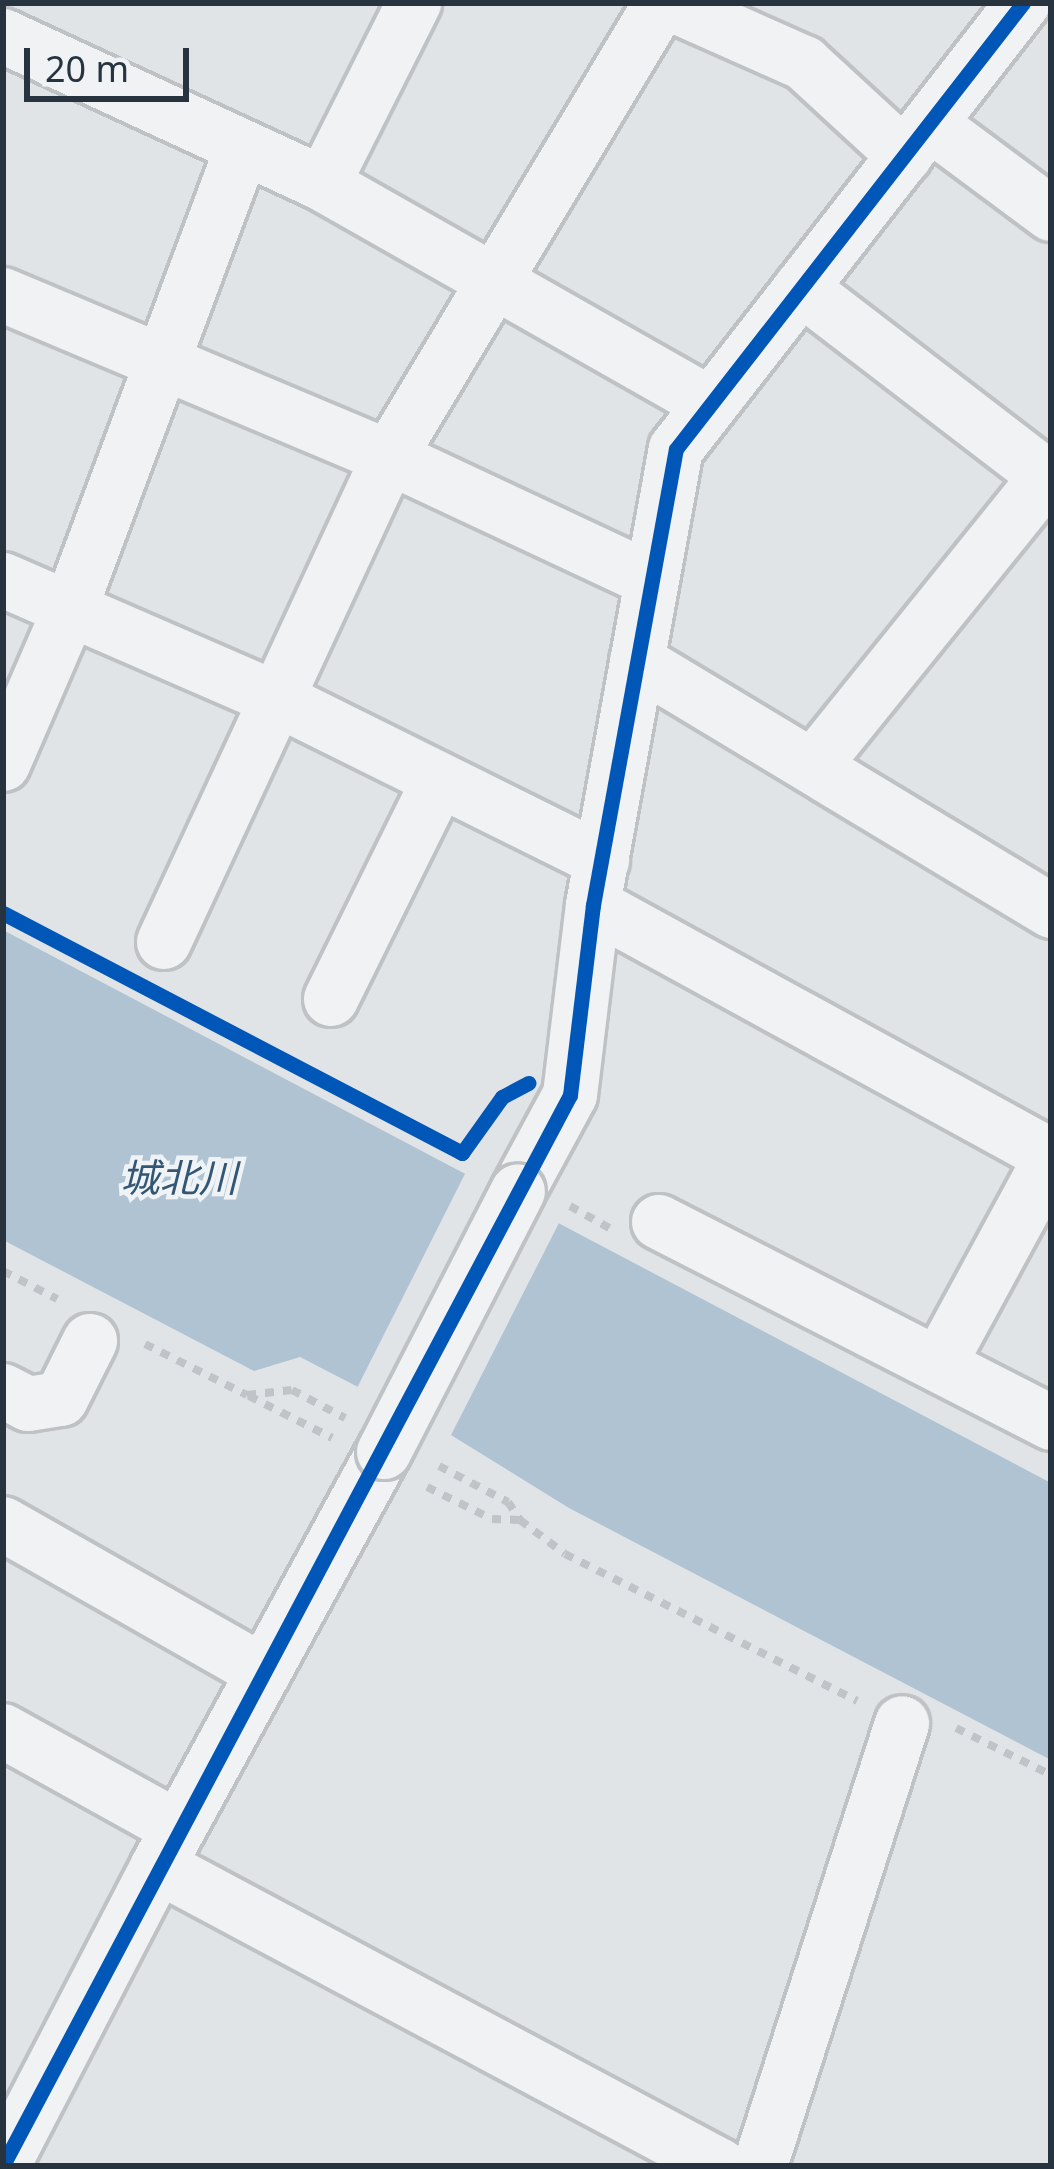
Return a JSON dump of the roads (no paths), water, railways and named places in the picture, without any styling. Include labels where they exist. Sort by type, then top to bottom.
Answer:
[{"type":"street","points":[[323,184],[414,3]]},
{"type":"street","points":[[147,970],[389,457],[494,277],[665,3],[804,63],[917,140],[1051,214]]},
{"type":"street","points":[[3,2165],[168,1847],[385,1452],[570,1095],[598,883],[676,449],[1023,3]]},
{"type":"street","points":[[3,36],[323,184],[494,277],[710,404]]},
{"type":"street","points":[[3,764],[70,609],[242,150]]},
{"type":"street","points":[[801,288],[1049,478],[814,764]]},
{"type":"street","points":[[3,295],[389,457],[651,580]]},
{"type":"street","points":[[3,580],[278,699],[439,780],[598,883],[1051,1157],[939,1364]]},
{"type":"street","points":[[637,661],[1051,911]]},
{"type":"street","points":[[331,1000],[439,780]]},
{"type":"street","points":[[659,1222],[1051,1423]]},
{"type":"street","points":[[3,1391],[28,1404],[61,1400],[98,1329]]},
{"type":"street","points":[[3,1524],[264,1672]]},
{"type":"street","points":[[760,2166],[902,1723]]},
{"type":"street","points":[[3,1731],[168,1847],[720,2166]]},
{"type":"water","name":"城北川","points":[[3,930],[1051,1483],[1051,1760],[569,1508],[451,1435],[300,1357],[254,1371],[3,1240]]}]
